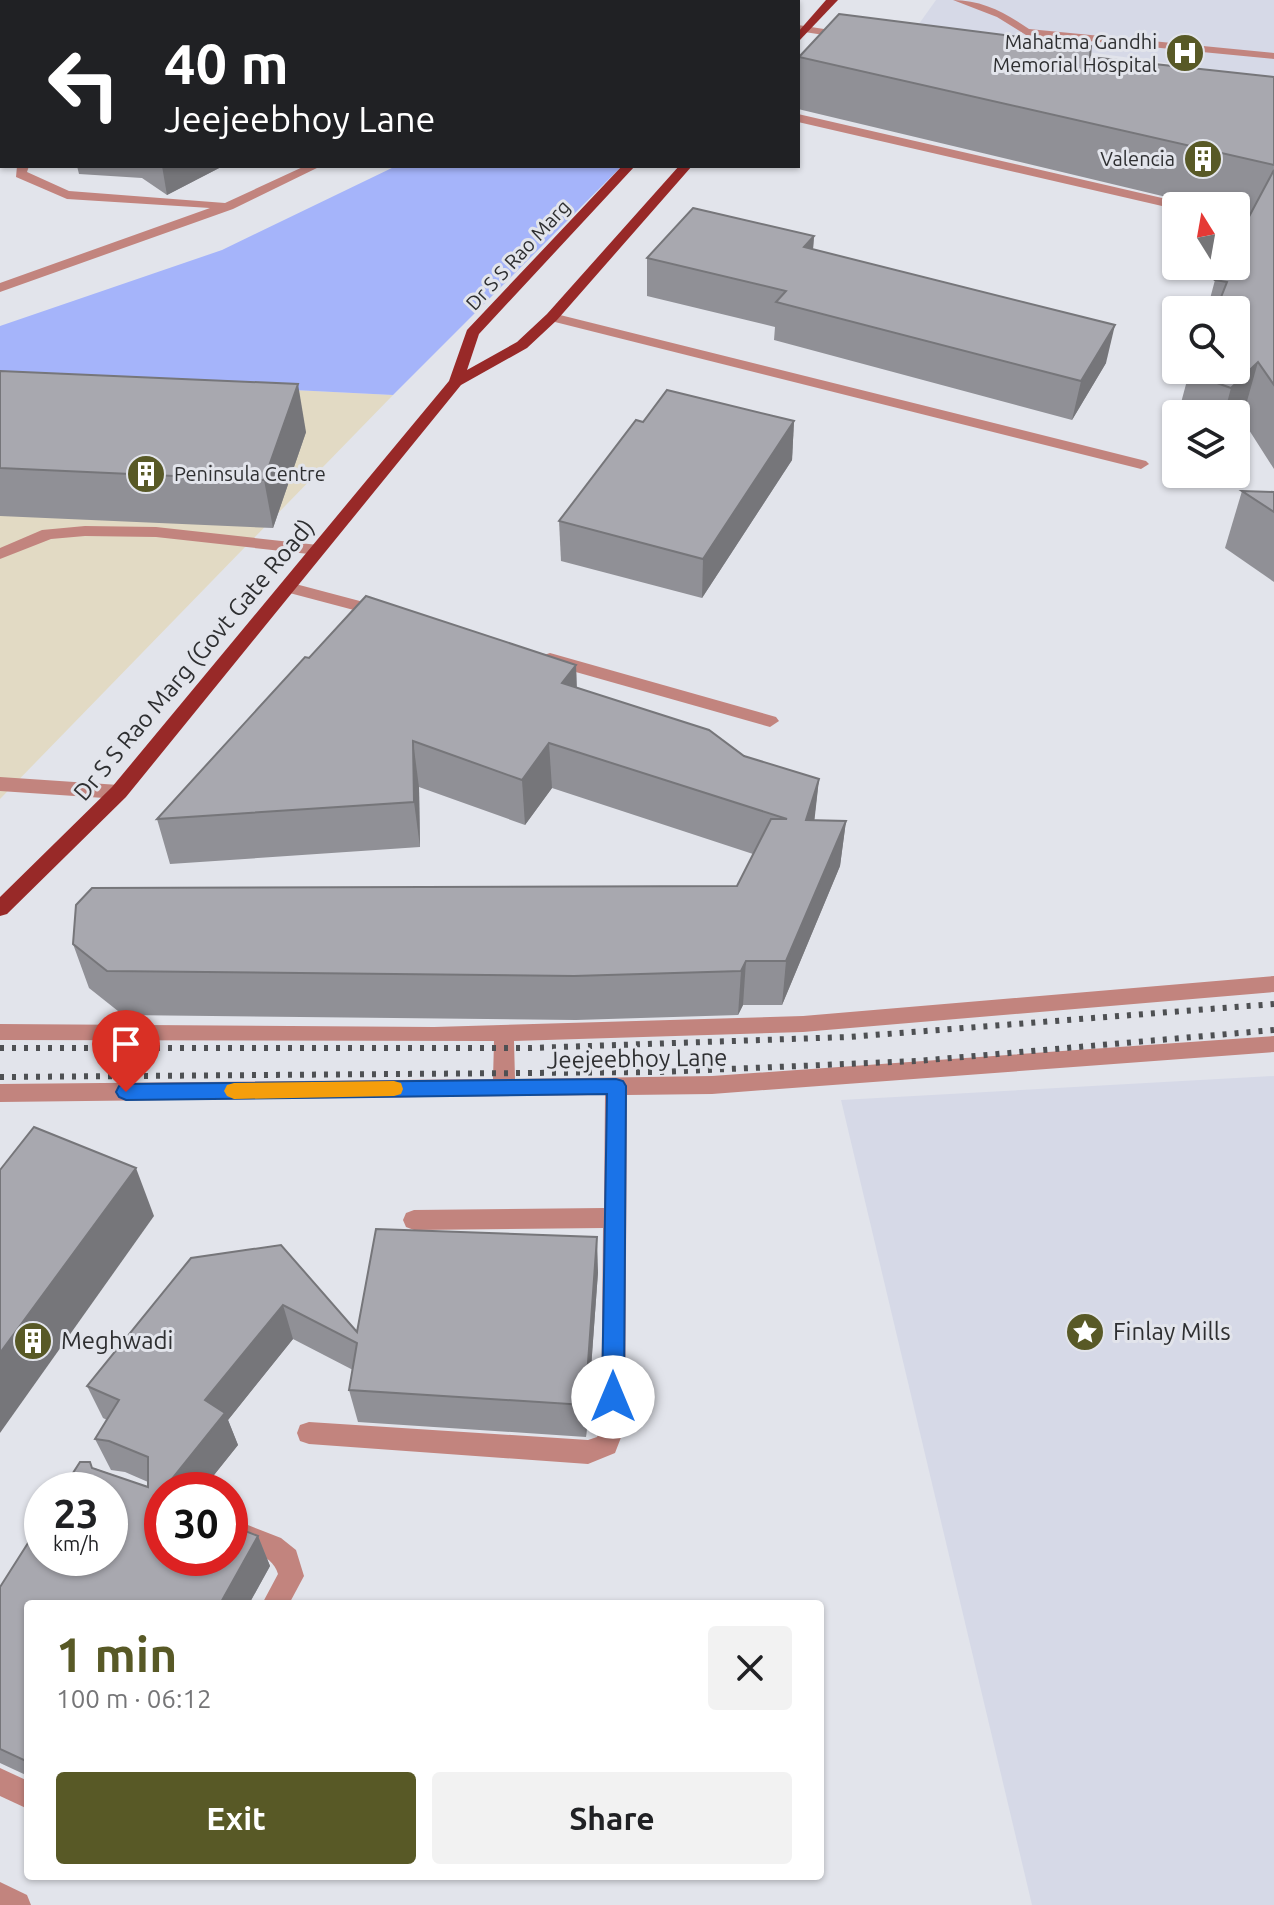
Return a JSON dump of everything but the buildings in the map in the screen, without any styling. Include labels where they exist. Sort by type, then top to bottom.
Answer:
[{"type":"main road","points":[[801,32],[832,0]]},
{"type":"main road","name":"Dr S S Rao Marg","points":[[456,382],[472,333],[627,168]]},
{"type":"main road","name":"Dr S S Rao Marg (Govt Gate Road)","points":[[0,909],[119,792],[456,382],[522,345],[552,317],[684,168]]},
{"type":"street","points":[[959,0],[1001,15],[1026,32],[1274,56]]},
{"type":"street","points":[[801,32],[863,38]]},
{"type":"street","points":[[800,118],[1162,202]]},
{"type":"street","points":[[22,168],[20,174],[67,195],[228,206]]},
{"type":"street","points":[[0,288],[228,206],[311,168]]},
{"type":"street","points":[[552,317],[1141,464]]},
{"type":"street","points":[[0,554],[48,534],[85,531],[156,532],[318,550]]},
{"type":"street","points":[[288,587],[408,619]]},
{"type":"street","points":[[528,653],[770,721]]},
{"type":"street","points":[[0,784],[119,792]]},
{"type":"street","points":[[0,1032],[504,1032],[803,1024],[1274,984]]},
{"type":"street","points":[[504,1032],[504,1087]]},
{"type":"street","name":"Jeejeebhoy Lane","points":[[0,1093],[712,1085],[1274,1044]]},
{"type":"street","points":[[309,1433],[588,1452],[606,1445],[613,1427],[616,1086]]},
{"type":"street","points":[[414,1220],[615,1218]]},
{"type":"street","points":[[248,1537],[272,1547],[287,1559],[291,1576],[277,1600]]},
{"type":"street","points":[[0,1782],[24,1793]]},
{"type":"street","points":[[0,1896],[17,1905]]},
{"type":"shaded area","name":"Mahatma Gandhi Memorial Hospital","points":[[936,0],[1274,0],[1274,78],[916,28]]},
{"type":"shaded area","points":[[392,168],[620,168],[393,395],[0,375],[0,326],[222,250]]},
{"type":"shaded area","points":[[0,375],[393,395],[0,799]]},
{"type":"shaded area","name":"Finlay Mills","points":[[1274,1076],[1274,1905],[1032,1905],[841,1100]]},
{"type":"railway","points":[[0,1048],[531,1048],[848,1037],[1274,1004]]},
{"type":"railway","points":[[0,1077],[658,1072],[917,1061],[1274,1030]]},
{"type":"slow traffic","points":[[234,1091],[394,1089]]},
{"type":"place","name":"Mahatma Gandhi Memorial Hospital","points":[[1185,53]]},
{"type":"place","name":"Valencia","points":[[1203,159]]},
{"type":"place","name":"Peninsula Centre","points":[[146,474]]},
{"type":"place","name":"Finlay Mills","points":[[1085,1332]]},
{"type":"place","name":"Meghwadi","points":[[33,1341]]},
{"type":"route","points":[[126,1092],[616,1086],[613,1397]]}]
